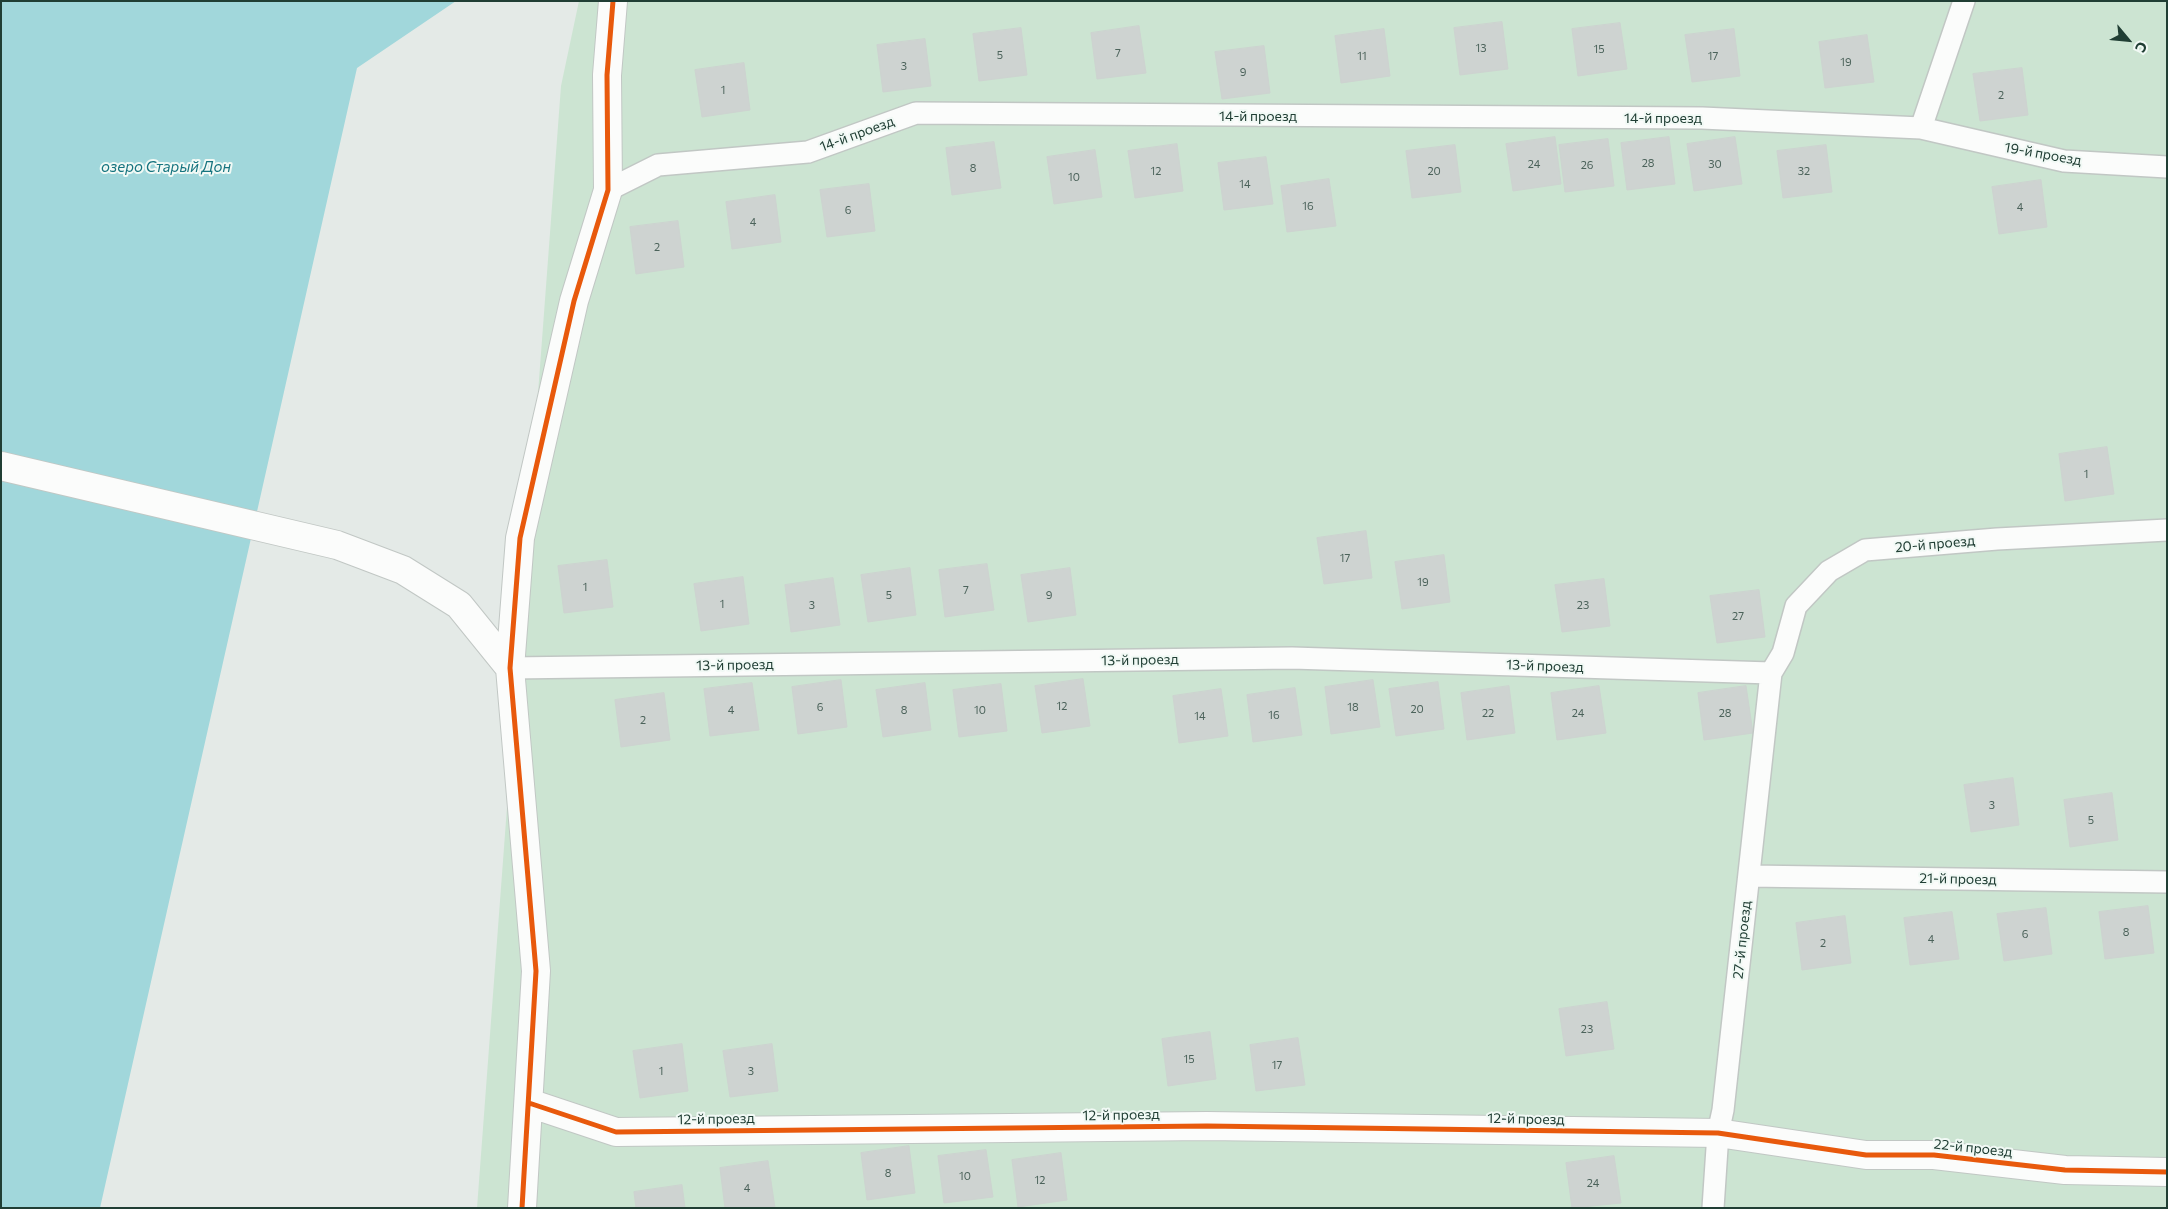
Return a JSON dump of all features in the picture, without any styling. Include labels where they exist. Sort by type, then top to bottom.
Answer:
[{"type":"street","points":[[522,1208],[536,971],[510,668],[520,538],[574,301],[608,190],[607,75],[613,1]]},
{"type":"street","points":[[1,466],[337,545],[403,570],[459,605],[510,668]]},
{"type":"street","name":"12-й проезд","points":[[528,1103],[616,1132],[1207,1126],[1718,1133]]},
{"type":"street","name":"22-й проезд","points":[[1718,1133],[1866,1155],[1934,1155],[2065,1170],[2167,1172]]},
{"type":"lane","points":[[1921,128],[1964,1]]},
{"type":"lane","name":"14-й проезд","points":[[608,190],[658,165],[808,152],[916,113],[1702,118],[1921,128]]},
{"type":"lane","name":"19-й проезд","points":[[1921,128],[2064,161],[2167,167]]},
{"type":"lane","name":"20-й проезд","points":[[1771,673],[1783,653],[1796,606],[1829,571],[1865,550],[1997,539],[2167,530]]},
{"type":"lane","name":"13-й проезд","points":[[510,668],[1292,658],[1771,673]]},
{"type":"lane","name":"27-й проезд","points":[[1713,1208],[1718,1133],[1723,1110],[1771,673]]},
{"type":"lane","name":"21-й проезд","points":[[1749,876],[2167,882]]},
{"type":"green space","points":[[579,1],[2167,1],[2167,1208],[477,1208],[561,86]]},
{"type":"water","name":"озеро Старый Дон","points":[[1,1],[456,1],[357,68],[100,1208],[1,1208]]},
{"type":"building","points":[[1502,22],[1508,69],[1460,75],[1454,28]]},
{"type":"building","points":[[1620,23],[1627,69],[1578,76],[1572,29]]},
{"type":"building","points":[[1139,26],[1146,73],[1097,79],[1091,33]]},
{"type":"building","points":[[1021,28],[1027,75],[979,81],[973,34]]},
{"type":"building","points":[[1384,29],[1390,76],[1341,83],[1335,36]]},
{"type":"building","points":[[1734,29],[1740,76],[1692,82],[1685,35]]},
{"type":"building","points":[[1867,35],[1874,82],[1825,88],[1819,42]]},
{"type":"building","points":[[925,39],[931,86],[883,92],[877,45]]},
{"type":"building","points":[[1264,46],[1270,93],[1222,99],[1215,52]]},
{"type":"building","points":[[744,63],[750,110],[702,117],[695,70]]},
{"type":"building","points":[[2022,68],[2028,115],[1980,121],[1973,74]]},
{"type":"building","points":[[1555,137],[1561,184],[1513,191],[1506,144]]},
{"type":"building","points":[[1669,137],[1675,184],[1627,190],[1621,143]]},
{"type":"building","points":[[1735,137],[1742,184],[1694,191],[1687,144]]},
{"type":"building","points":[[1608,139],[1614,186],[1565,192],[1559,145]]},
{"type":"building","points":[[994,142],[1001,188],[952,195],[946,148]]},
{"type":"building","points":[[1177,144],[1183,191],[1135,198],[1128,151]]},
{"type":"building","points":[[1455,145],[1461,192],[1412,198],[1406,151]]},
{"type":"building","points":[[1826,145],[1832,192],[1783,198],[1777,151]]},
{"type":"building","points":[[1095,150],[1102,197],[1054,204],[1047,157]]},
{"type":"building","points":[[1266,157],[1273,204],[1224,210],[1218,163]]},
{"type":"building","points":[[1329,179],[1336,226],[1287,232],[1281,186]]},
{"type":"building","points":[[2041,180],[2047,227],[1999,234],[1992,187]]},
{"type":"building","points":[[869,184],[875,231],[827,237],[820,190]]},
{"type":"building","points":[[775,195],[781,242],[732,249],[726,202]]},
{"type":"building","points":[[678,221],[684,267],[636,274],[630,227]]},
{"type":"building","points":[[2107,447],[2114,494],[2065,501],[2059,454]]},
{"type":"building","points":[[1366,531],[1372,578],[1324,584],[1317,538]]},
{"type":"building","points":[[1444,555],[1450,602],[1402,609],[1395,562]]},
{"type":"building","points":[[607,560],[613,607],[564,613],[558,566]]},
{"type":"building","points":[[987,564],[994,610],[945,617],[939,570]]},
{"type":"building","points":[[910,568],[916,615],[868,622],[861,575]]},
{"type":"building","points":[[1070,568],[1076,615],[1028,622],[1021,575]]},
{"type":"building","points":[[743,577],[749,624],[701,631],[694,584]]},
{"type":"building","points":[[833,578],[840,625],[791,632],[785,585]]},
{"type":"building","points":[[1604,579],[1610,626],[1562,632],[1555,585]]},
{"type":"building","points":[[1759,590],[1765,637],[1717,643],[1710,596]]},
{"type":"building","points":[[1083,679],[1090,726],[1042,733],[1035,686]]},
{"type":"building","points":[[841,680],[847,727],[798,734],[792,687]]},
{"type":"building","points":[[1373,680],[1380,727],[1331,734],[1325,687]]},
{"type":"building","points":[[1438,682],[1444,729],[1396,736],[1389,689]]},
{"type":"building","points":[[752,683],[759,730],[710,736],[704,689]]},
{"type":"building","points":[[925,683],[931,730],[883,737],[876,690]]},
{"type":"building","points":[[1001,684],[1007,731],[959,737],[953,690]]},
{"type":"building","points":[[1509,686],[1515,733],[1467,740],[1461,693]]},
{"type":"building","points":[[1599,686],[1606,733],[1557,740],[1551,693]]},
{"type":"building","points":[[1746,686],[1753,733],[1704,740],[1698,693]]},
{"type":"building","points":[[1295,688],[1302,735],[1253,742],[1247,695]]},
{"type":"building","points":[[1221,689],[1228,736],[1179,743],[1173,696]]},
{"type":"building","points":[[664,693],[670,740],[621,747],[615,700]]},
{"type":"building","points":[[2013,778],[2019,825],[1971,832],[1964,785]]},
{"type":"building","points":[[2112,793],[2118,840],[2070,847],[2064,800]]},
{"type":"building","points":[[2148,906],[2154,953],[2105,959],[2099,912]]},
{"type":"building","points":[[2046,908],[2052,954],[2004,961],[1997,914]]},
{"type":"building","points":[[1952,912],[1959,959],[1910,965],[1904,918]]},
{"type":"building","points":[[1845,916],[1851,963],[1802,970],[1796,923]]},
{"type":"building","points":[[1607,1002],[1614,1049],[1566,1056],[1559,1009]]},
{"type":"building","points":[[1210,1032],[1216,1079],[1168,1086],[1162,1039]]},
{"type":"building","points":[[1298,1038],[1305,1085],[1256,1091],[1250,1045]]},
{"type":"building","points":[[682,1044],[688,1091],[640,1098],[633,1051]]},
{"type":"building","points":[[772,1044],[778,1091],[730,1097],[723,1051]]},
{"type":"building","points":[[909,1146],[915,1193],[867,1200],[861,1153]]},
{"type":"building","points":[[986,1150],[993,1197],[944,1203],[938,1156]]},
{"type":"building","points":[[1061,1153],[1067,1200],[1018,1207],[1012,1160]]},
{"type":"building","points":[[1614,1156],[1621,1203],[1572,1208],[1566,1163]]},
{"type":"building","points":[[768,1161],[775,1208],[725,1208],[720,1168]]},
{"type":"building","points":[[682,1185],[685,1208],[636,1208],[634,1192]]},
{"type":"cycle path","points":[[522,1208],[536,971],[510,668],[520,538],[574,301],[608,190],[607,75],[613,1]]},
{"type":"cycle path","points":[[529,1103],[616,1132],[1207,1126],[1718,1133],[1866,1155],[1934,1155],[2065,1170],[2167,1172]]}]
